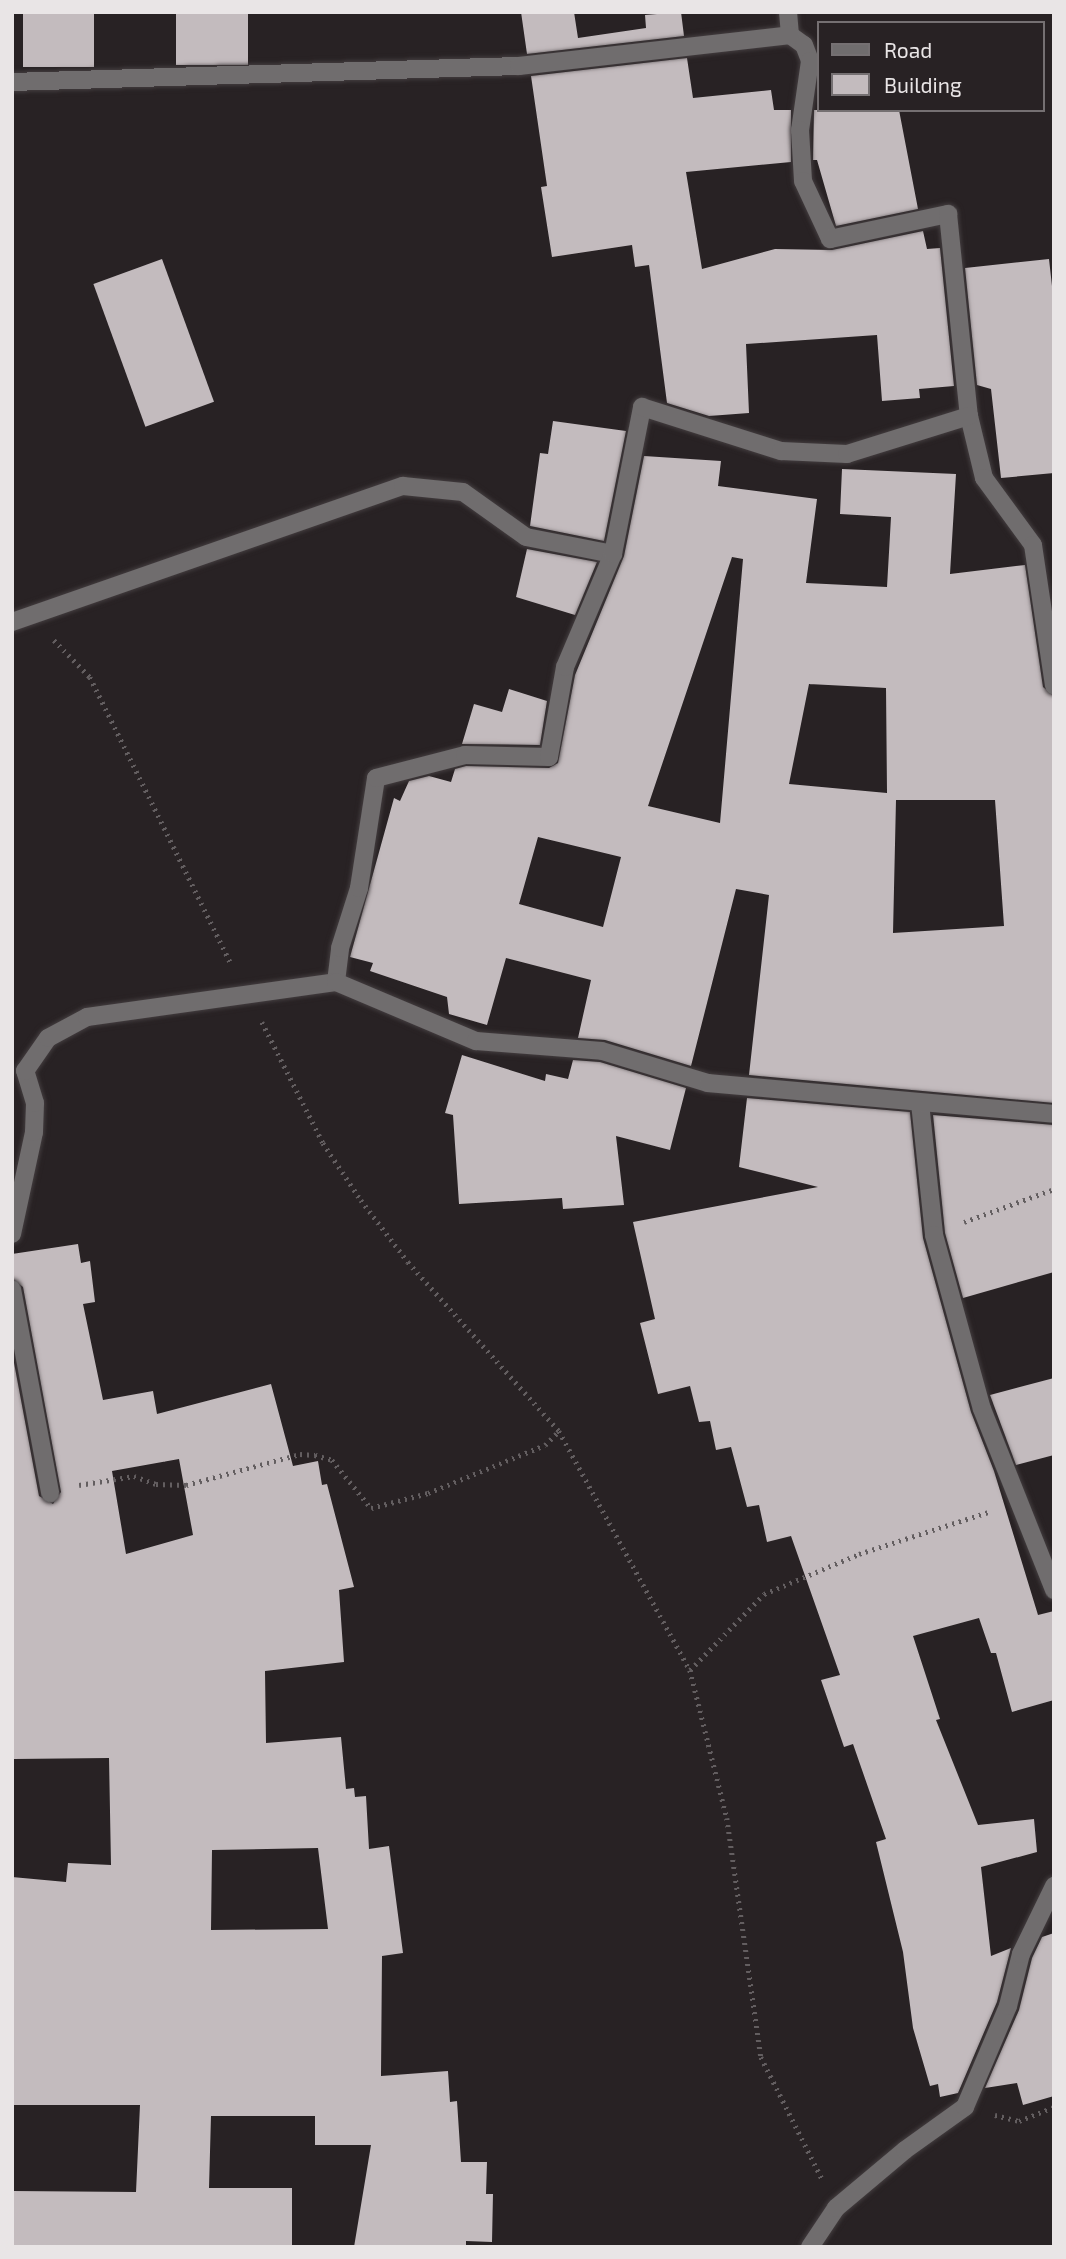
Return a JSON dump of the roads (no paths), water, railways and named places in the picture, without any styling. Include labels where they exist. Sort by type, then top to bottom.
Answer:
[{"type":"street","points":[[788,12],[790,35]]},
{"type":"street","points":[[12,82],[519,65],[790,35],[804,45],[810,61],[800,130],[803,181],[830,239],[948,214],[969,416],[984,478],[1033,545],[1054,685]]},
{"type":"street","points":[[336,982],[340,948],[359,888],[376,778],[465,755],[549,757],[565,667],[613,554],[642,407],[781,451],[847,454],[969,416]]},
{"type":"street","points":[[12,622],[324,517],[403,486],[463,492],[526,537],[613,554]]},
{"type":"street","points":[[12,1234],[34,1132],[35,1103],[25,1071],[48,1038],[86,1017],[336,982],[475,1041],[603,1051],[708,1083],[1054,1114]]},
{"type":"street","points":[[920,1103],[934,1235],[982,1409],[1054,1591]]},
{"type":"street","points":[[12,1289],[50,1493]]},
{"type":"street","points":[[810,2247],[836,2208],[905,2150],[965,2107],[1008,2006],[1021,1955],[1054,1886]]}]
